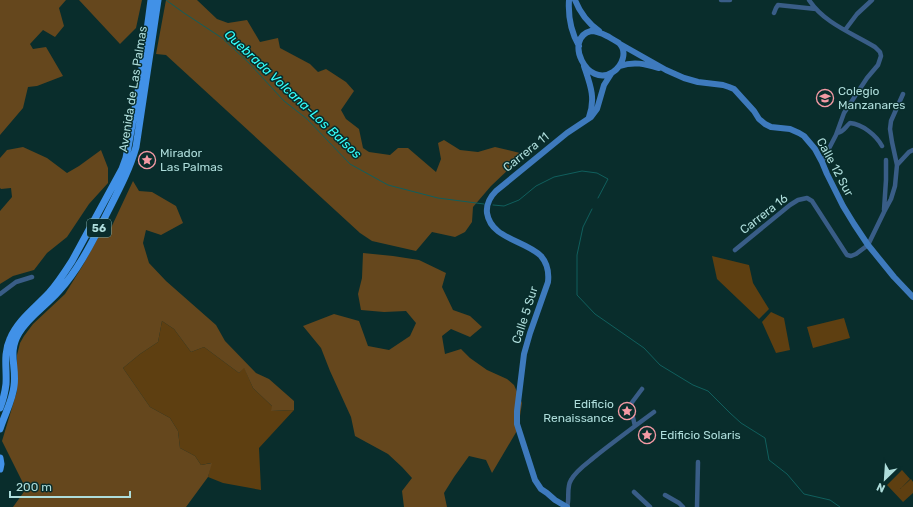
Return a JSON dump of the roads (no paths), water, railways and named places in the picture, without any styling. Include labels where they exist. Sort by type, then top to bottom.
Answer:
[{"type":"main road","points":[[569,0],[571,29],[579,46]]},
{"type":"main road","points":[[575,0],[581,12],[590,24],[620,44],[624,54],[620,66],[611,74],[596,74],[584,66]]},
{"type":"main road","name":"Avenida de Las Palmas","points":[[0,408],[5,392],[5,358],[9,340],[14,329],[25,315],[50,292],[64,273],[122,169],[126,158],[154,2]]},
{"type":"main road","name":"Avenida de Las Palmas","points":[[0,429],[14,390],[15,380],[12,349],[14,341],[26,322],[58,292],[70,278],[86,252],[132,162],[136,147],[154,2]]},
{"type":"main road","points":[[588,119],[591,112],[593,96],[579,55],[579,46],[581,38],[586,33],[591,31],[602,33]]},
{"type":"main road","name":"Calle 12 Sur","points":[[620,44],[676,75],[691,80],[723,84],[734,89],[765,124],[771,127],[790,129],[804,136],[815,149],[843,206],[868,245],[894,277],[913,297]]},
{"type":"main road","name":"Calle 12 Sur","points":[[620,66],[635,63],[666,70]]},
{"type":"main road","name":"Carrera 11","points":[[487,210],[489,199],[496,191],[566,133],[591,118],[597,109],[604,85],[611,74]]},
{"type":"main road","name":"Calle 5 Sur","points":[[487,210],[491,223],[497,230],[509,238],[532,249],[542,257],[546,266],[548,275],[547,285],[524,354],[517,411],[517,424],[533,475],[538,484],[555,500],[567,507]]},
{"type":"main road","points":[[0,458],[0,469]]},
{"type":"street","points":[[721,0],[730,0]]},
{"type":"street","points":[[809,0],[826,18],[875,47],[880,52],[881,56],[878,65],[867,78],[844,113],[837,133],[822,162]]},
{"type":"street","points":[[845,30],[857,14],[872,0]]},
{"type":"street","points":[[774,12],[778,5],[816,9]]},
{"type":"street","points":[[868,245],[891,200],[895,186],[898,165],[890,129],[891,121],[903,94]]},
{"type":"street","points":[[837,133],[841,132],[850,123],[852,123],[871,133],[879,140],[882,146]]},
{"type":"street","points":[[898,165],[908,152],[913,150]]},
{"type":"street","points":[[884,212],[886,160]]},
{"type":"street","name":"Carrera 16","points":[[735,250],[790,205],[798,200],[807,198],[816,206],[847,255],[851,256],[856,254],[868,245]]},
{"type":"street","points":[[0,294],[16,282],[32,277]]},
{"type":"street","points":[[635,426],[630,405],[642,389]]},
{"type":"street","points":[[567,507],[569,499],[568,487],[573,477],[590,460],[654,412]]},
{"type":"street","points":[[698,462],[698,507]]},
{"type":"street","points":[[634,492],[650,507]]},
{"type":"street","points":[[665,495],[683,507]]},
{"type":"waterway","name":"Quebrada Volcana-Los Balsos","points":[[166,0],[222,38],[249,63],[284,101],[307,119],[350,164],[388,185],[438,198],[484,204]]},
{"type":"waterway","name":"Quebrada Volcana-Los Balsos","points":[[493,205],[504,206],[519,200],[536,186],[554,177],[582,171],[597,173],[608,179],[598,198]]},
{"type":"waterway","name":"Quebrada Volcana-Los Balsos","points":[[592,209],[583,227],[577,255],[577,295],[595,314],[644,348],[660,365],[693,385],[708,391],[741,423],[765,438],[769,460],[787,474],[804,494],[830,500],[840,507]]},
{"type":"place","name":"Colegio Manzanares","points":[[825,98]]},
{"type":"place","name":"Mirador Las Palmas","points":[[147,160]]},
{"type":"place","name":"Edificio Renaissance","points":[[627,411]]},
{"type":"place","name":"Edificio Solaris","points":[[647,435]]}]
